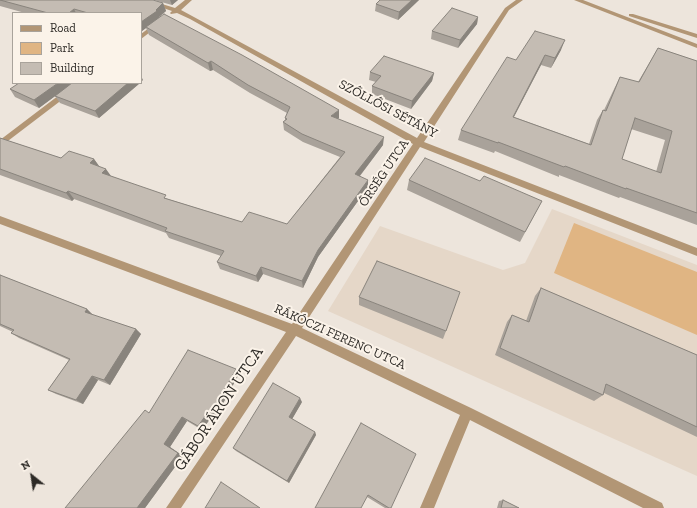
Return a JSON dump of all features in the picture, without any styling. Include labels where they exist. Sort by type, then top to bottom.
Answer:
[{"type":"street","name":"SZŐLLŐSI SÉTÁNY","points":[[142,0],[176,10],[419,143],[697,252]]},
{"type":"street","points":[[142,36],[189,0]]},
{"type":"street","name":"ŐRSÉG UTCA","points":[[294,330],[419,143],[508,4],[520,0]]},
{"type":"street","points":[[577,0],[697,46]]},
{"type":"street","points":[[594,6],[634,16],[697,36]]},
{"type":"street","points":[[0,144],[79,84]]},
{"type":"street","name":"RÁKÓCZI FERENC UTCA","points":[[0,220],[244,310],[316,339],[467,412],[657,508]]},
{"type":"street","name":"GÁBOR ÁRON UTCA","points":[[173,508],[294,330]]},
{"type":"street","points":[[427,508],[467,412]]},
{"type":"shaded area","points":[[552,209],[697,265],[697,476],[328,311],[380,226],[503,270],[525,263]]},
{"type":"green space","points":[[574,223],[697,272],[697,335],[554,273]]},
{"type":"building","points":[[0,0],[153,0],[163,3],[156,10],[157,11],[142,21],[142,12],[84,12],[74,9],[70,12],[44,12]]},
{"type":"building","points":[[380,0],[412,0],[399,12],[376,4]]},
{"type":"building","points":[[452,8],[478,17],[460,40],[432,31]]},
{"type":"building","points":[[164,14],[242,55],[339,110],[331,116],[384,137],[355,174],[368,180],[318,250],[302,281],[261,267],[256,276],[217,262],[224,251],[165,231],[167,228],[68,191],[66,193],[0,169],[0,138],[61,158],[69,151],[94,159],[90,163],[106,169],[102,173],[166,195],[164,198],[242,222],[249,212],[287,224],[345,152],[302,134],[283,122],[287,119],[285,118],[290,107],[248,85],[211,61],[208,63],[146,27]]},
{"type":"building","points":[[535,31],[565,40],[555,58],[545,55],[513,117],[591,145],[603,110],[606,111],[620,77],[639,82],[658,48],[697,61],[697,213],[461,130],[507,57],[516,60]],"holes":[[[635,118],[672,131],[661,173],[622,159]]]},
{"type":"building","points":[[384,56],[434,73],[412,101],[372,86],[381,76],[370,72]]},
{"type":"building","points":[[18,84],[57,84],[34,100],[10,89]]},
{"type":"building","points":[[71,84],[127,84],[95,111],[55,96]]},
{"type":"building","points":[[425,158],[480,181],[484,176],[542,201],[525,232],[409,180]]},
{"type":"building","points":[[377,261],[460,292],[446,331],[359,297]]},
{"type":"building","points":[[0,275],[87,309],[85,312],[136,329],[104,380],[92,376],[76,400],[48,390],[70,359],[11,333],[14,330],[0,324]]},
{"type":"building","points":[[541,288],[697,355],[697,427],[606,384],[603,395],[500,348],[512,315],[529,322]]},
{"type":"building","points":[[188,350],[236,369],[210,416],[206,415],[198,426],[182,417],[164,444],[178,453],[137,508],[65,508],[145,410],[149,413]]},
{"type":"building","points":[[273,383],[300,398],[289,417],[315,432],[287,481],[233,448]]},
{"type":"building","points":[[361,423],[416,454],[391,508],[368,495],[361,508],[315,508]]},
{"type":"building","points":[[221,482],[260,508],[205,508]]},
{"type":"building","points":[[503,500],[519,508],[501,508]]}]
